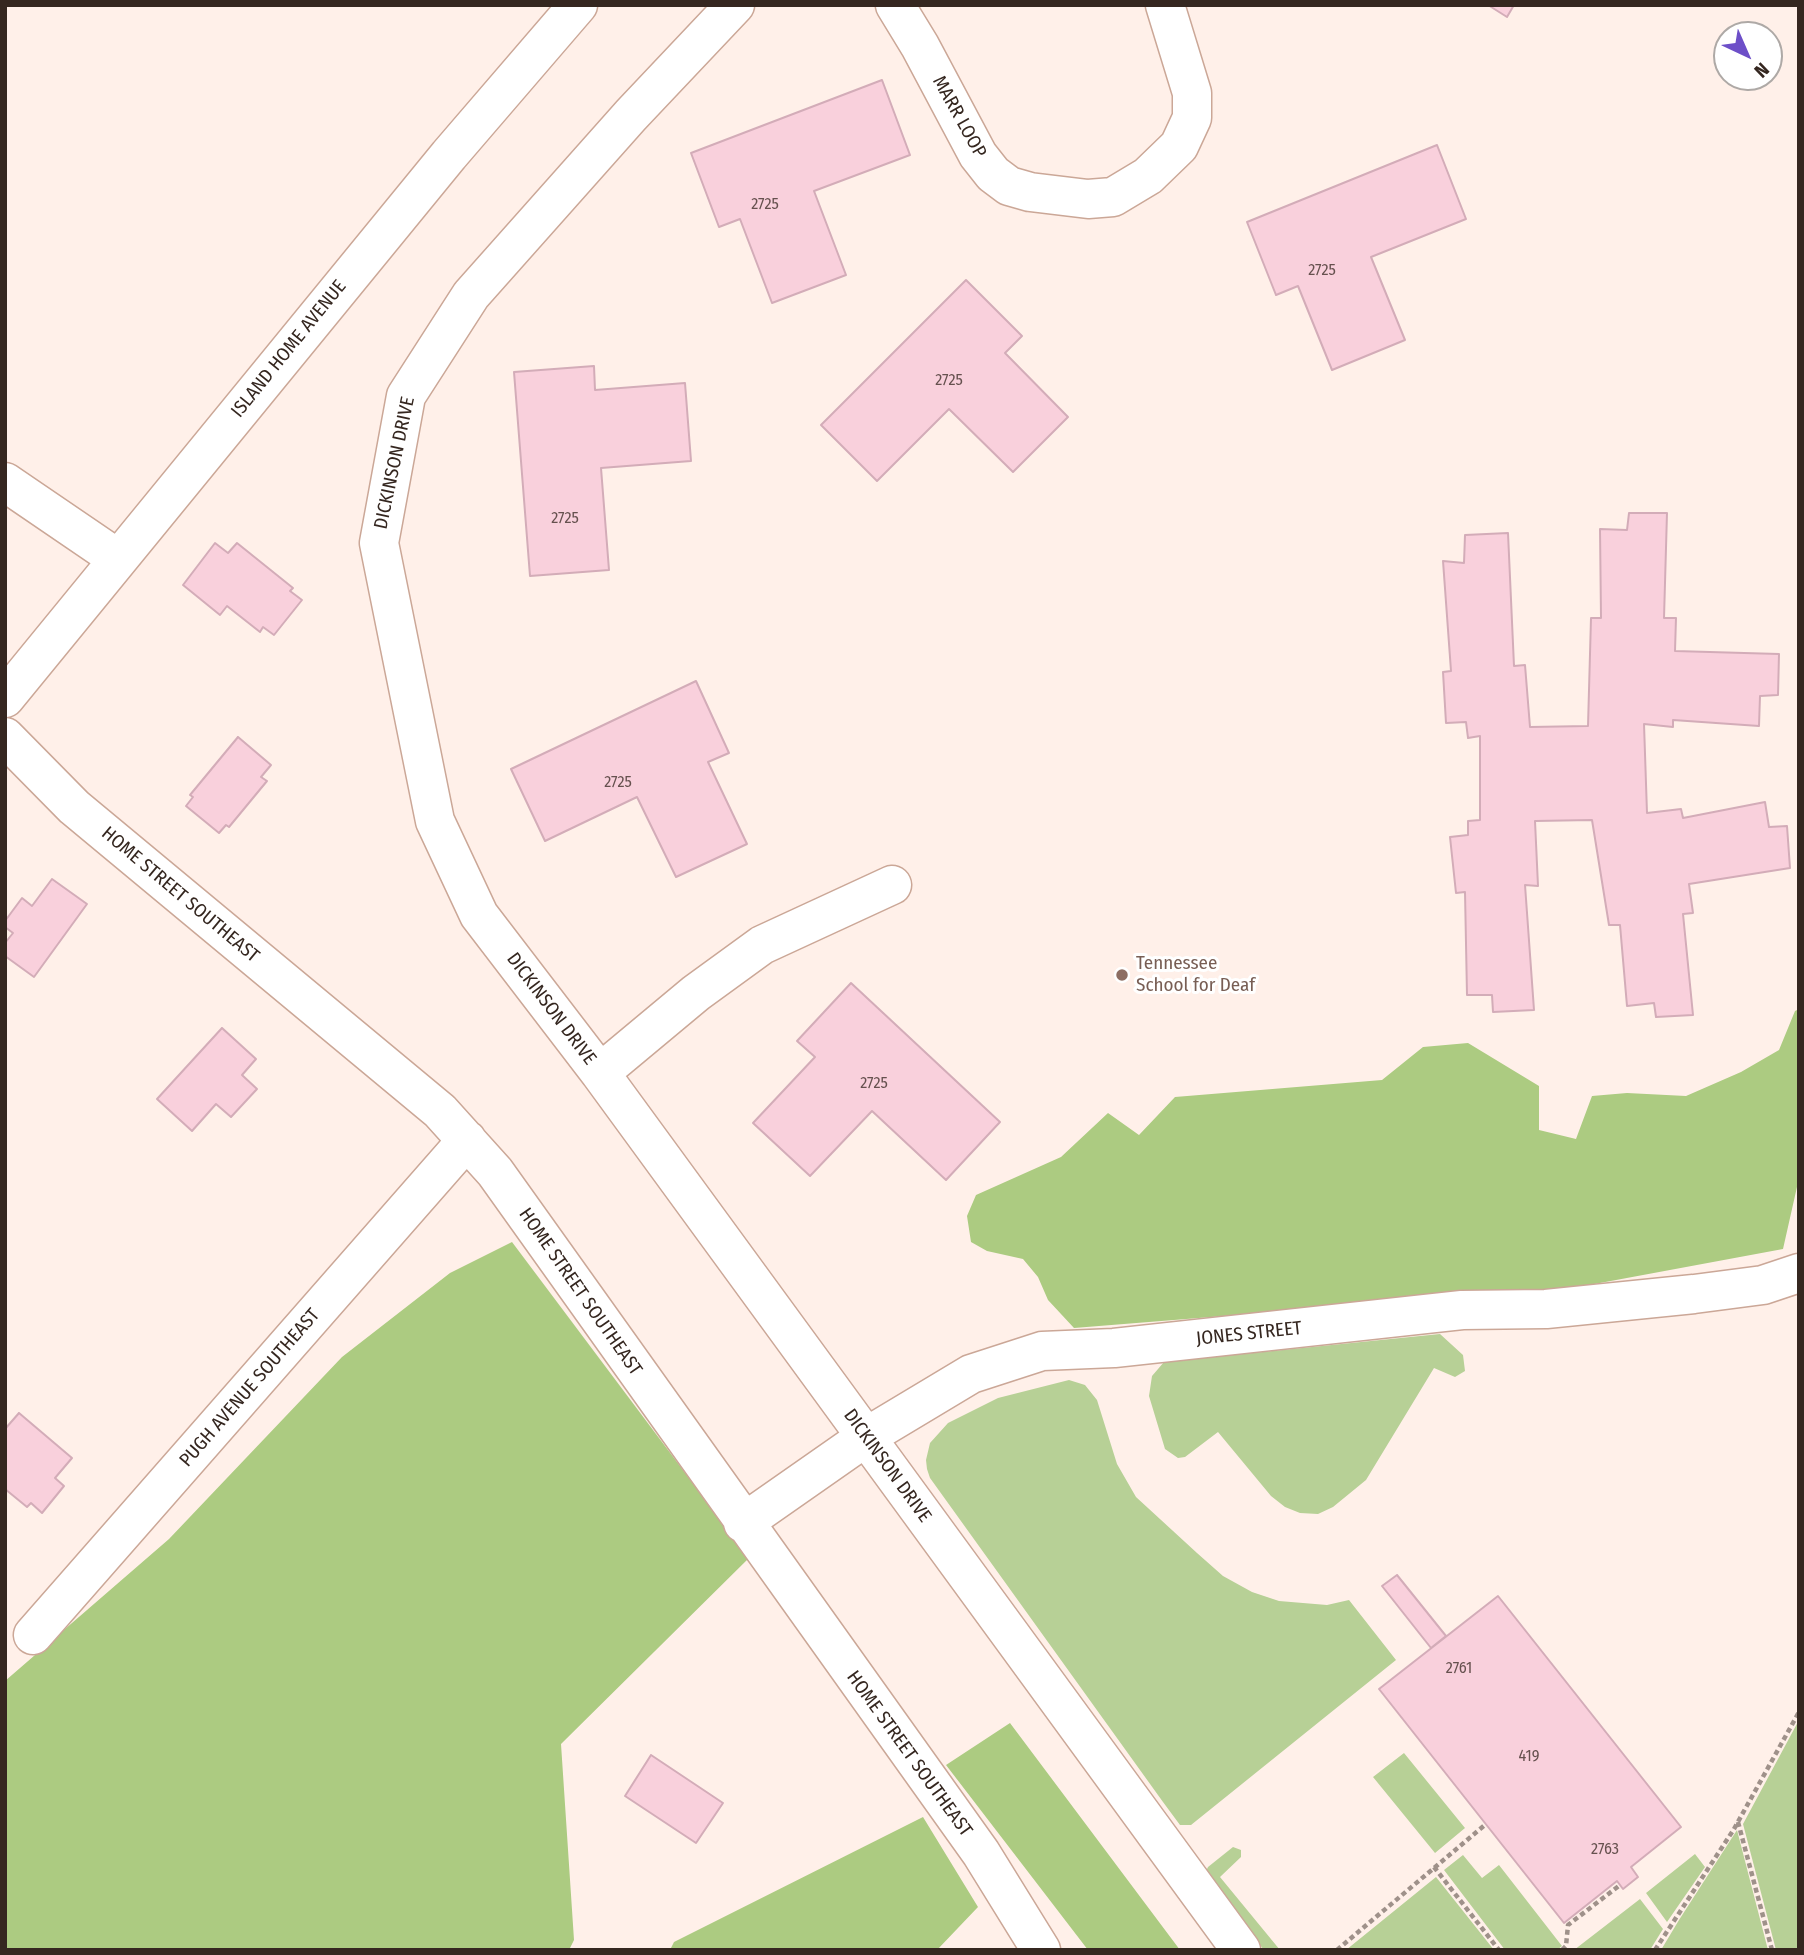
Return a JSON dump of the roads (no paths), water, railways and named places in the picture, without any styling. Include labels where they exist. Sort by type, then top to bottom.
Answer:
[{"type":"street","name":"ISLAND HOME AVENUE","points":[[5,698],[440,166],[578,5]]},
{"type":"street","name":"DICKINSON DRIVE","points":[[735,5],[631,115],[471,295],[406,396],[379,544],[435,821],[479,915],[600,1073],[1241,1950]]},
{"type":"street","name":"MARR LOOP","points":[[895,5],[978,155],[993,174],[1009,186],[1030,192],[1088,199],[1113,197],[1148,176],[1179,146],[1192,118],[1192,93],[1165,5]]},
{"type":"street","points":[[5,482],[118,559]]},
{"type":"street","name":"HOME STREET SOUTHEAST","points":[[5,737],[74,807],[440,1111],[495,1172],[981,1853],[1041,1950]]},
{"type":"street","points":[[600,1073],[696,993],[762,945],[892,885]]},
{"type":"street","name":"PUGH AVENUE SOUTHEAST","points":[[33,1635],[467,1140]]},
{"type":"street","name":"JONES STREET","points":[[743,1522],[866,1437],[971,1374],[1042,1351],[1114,1348],[1462,1310],[1546,1309],[1763,1285],[1799,1273]]},
{"type":"place","name":"Tennessee School for Deaf","points":[[1122,975]]}]
